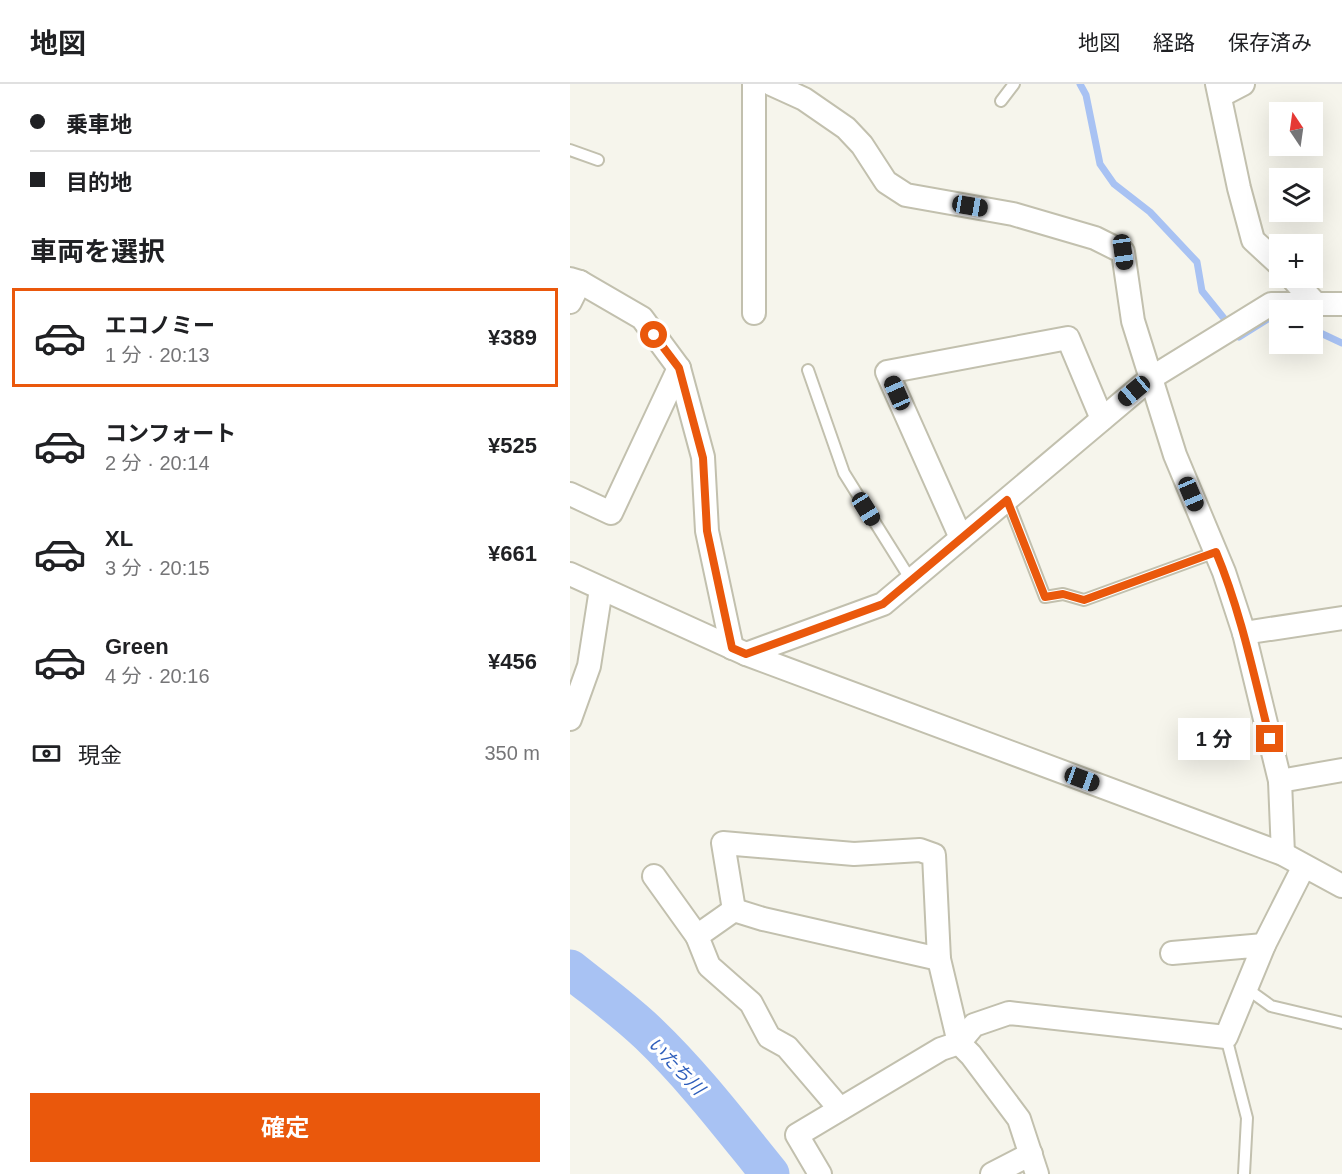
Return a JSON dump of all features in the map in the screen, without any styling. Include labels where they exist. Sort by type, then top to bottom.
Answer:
[{"type":"street","points":[[754,84],[754,313]]},
{"type":"street","points":[[771,84],[804,99],[846,128],[862,145],[886,182],[906,195],[1013,214],[1095,238],[1123,252],[1133,321],[1175,455],[1224,572],[1244,633],[1280,781],[1283,854]]},
{"type":"street","points":[[1244,84],[1218,90],[1239,188],[1253,240],[1269,255]]},
{"type":"street","points":[[573,288],[642,318],[679,368],[703,458],[707,531],[739,651]]},
{"type":"street","points":[[1301,288],[1312,300]]},
{"type":"street","points":[[1323,304],[1342,304]]},
{"type":"street","points":[[739,651],[883,604],[1151,378],[1269,305]]},
{"type":"street","points":[[960,538],[887,372],[1068,338],[1102,419]]},
{"type":"street","points":[[570,494],[611,513],[679,368]]},
{"type":"street","points":[[570,574],[739,651],[1283,854],[1342,886]]},
{"type":"street","points":[[570,719],[575,691],[589,666],[602,589]]},
{"type":"street","points":[[1244,633],[1342,618]]},
{"type":"street","points":[[1280,781],[1342,770]]},
{"type":"street","points":[[734,910],[723,843],[854,854],[920,850],[934,855],[939,959],[959,1043],[971,1055],[1019,1119],[1034,1164],[992,1174]]},
{"type":"street","points":[[820,1174],[797,1135],[941,1049],[959,1043],[974,1025],[1009,1013],[1226,1037],[1264,945],[1304,866]]},
{"type":"street","points":[[654,876],[697,936],[709,966],[751,1003],[769,1037],[787,1047],[840,1109]]},
{"type":"street","points":[[697,936],[734,910]]},
{"type":"street","points":[[734,910],[763,919],[939,959]]},
{"type":"street","points":[[1172,953],[1264,945]]},
{"type":"lane","points":[[1001,101],[1014,84]]},
{"type":"lane","points":[[570,150],[598,160]]},
{"type":"lane","points":[[808,370],[844,473],[911,580]]},
{"type":"lane","points":[[1007,500],[1045,597],[1063,594],[1084,600],[1216,552]]},
{"type":"lane","points":[[1246,988],[1271,1006],[1342,1023]]},
{"type":"lane","points":[[1226,1037],[1247,1118],[1244,1174]]},
{"type":"waterway","points":[[1080,84],[1086,95],[1100,164],[1114,184],[1150,212],[1197,262],[1202,291],[1239,337],[1269,318]]},
{"type":"waterway","points":[[1323,334],[1342,343]]},
{"type":"waterway","name":"いたち川","points":[[570,969],[630,1017],[665,1050],[770,1174]]},
{"type":"route","points":[[654,335],[679,368],[703,458],[707,531],[732,648],[746,654],[883,604],[1007,500],[1045,597],[1063,594],[1084,600],[1216,552],[1244,633],[1270,739]]}]
